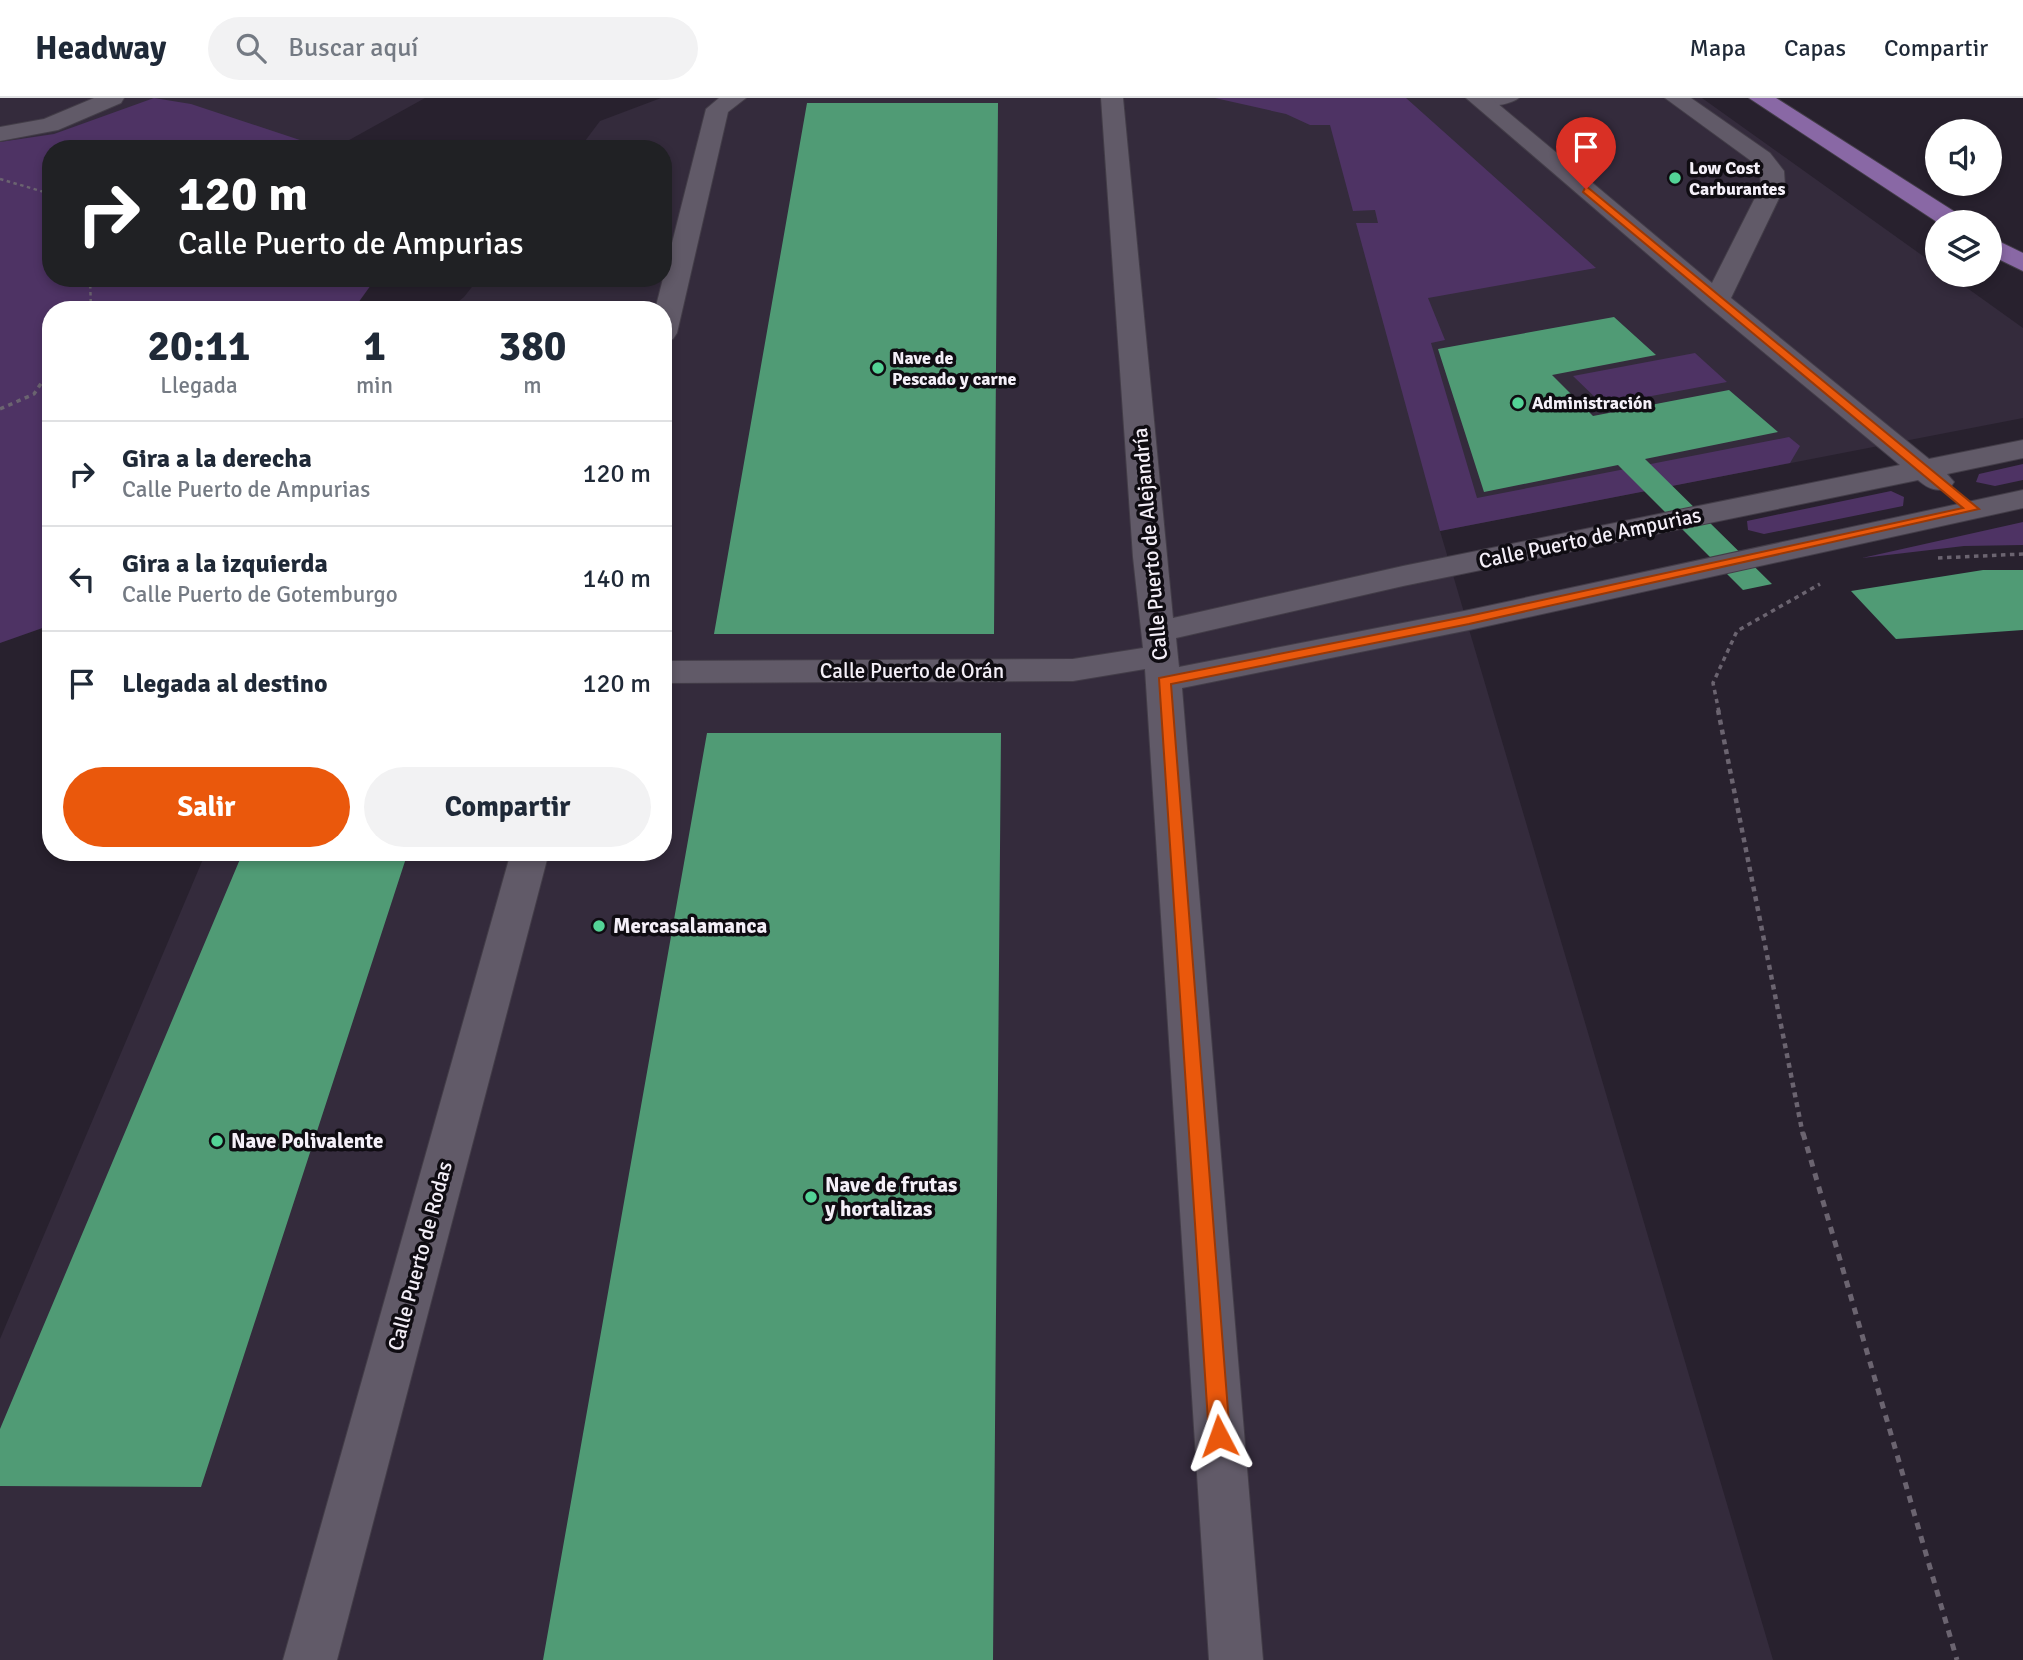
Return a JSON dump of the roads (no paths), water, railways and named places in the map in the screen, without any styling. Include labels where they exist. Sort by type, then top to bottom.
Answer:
[{"type":"main road","points":[[1760,98],[1935,210]]},
{"type":"main road","points":[[2005,254],[2023,271]]},
{"type":"street","points":[[0,134],[50,125],[113,98]]},
{"type":"street","points":[[671,301],[717,109],[735,98]]},
{"type":"street","name":"Calle Puerto de Alejandría","points":[[1112,98],[1149,557],[1160,656],[1236,1660]]},
{"type":"street","points":[[1676,98],[1762,158],[1772,171],[1773,186],[1717,300]]},
{"type":"street","points":[[1480,100],[1717,300],[1973,509]]},
{"type":"street","name":"Calle Puerto de Ampurias","points":[[1160,656],[1404,576],[2023,449]]},
{"type":"street","points":[[1160,656],[1469,620],[2023,499]]},
{"type":"street","name":"Calle Puerto de Orán","points":[[672,672],[1073,670],[1160,656]]},
{"type":"street","name":"Calle Puerto de Rodas","points":[[310,1660],[528,861]]},
{"type":"lane","points":[[1480,100],[1512,98]]},
{"type":"place","name":"Low Cost Carburantes","points":[[1675,178]]},
{"type":"place","name":"Nave de Pescado y carne","points":[[878,368]]},
{"type":"place","name":"Administración","points":[[1518,403]]},
{"type":"place","name":"Mercasalamanca","points":[[599,926]]},
{"type":"place","name":"Nave Polivalente","points":[[217,1141]]},
{"type":"place","name":"Nave de frutas y hortalizas","points":[[811,1197]]}]
